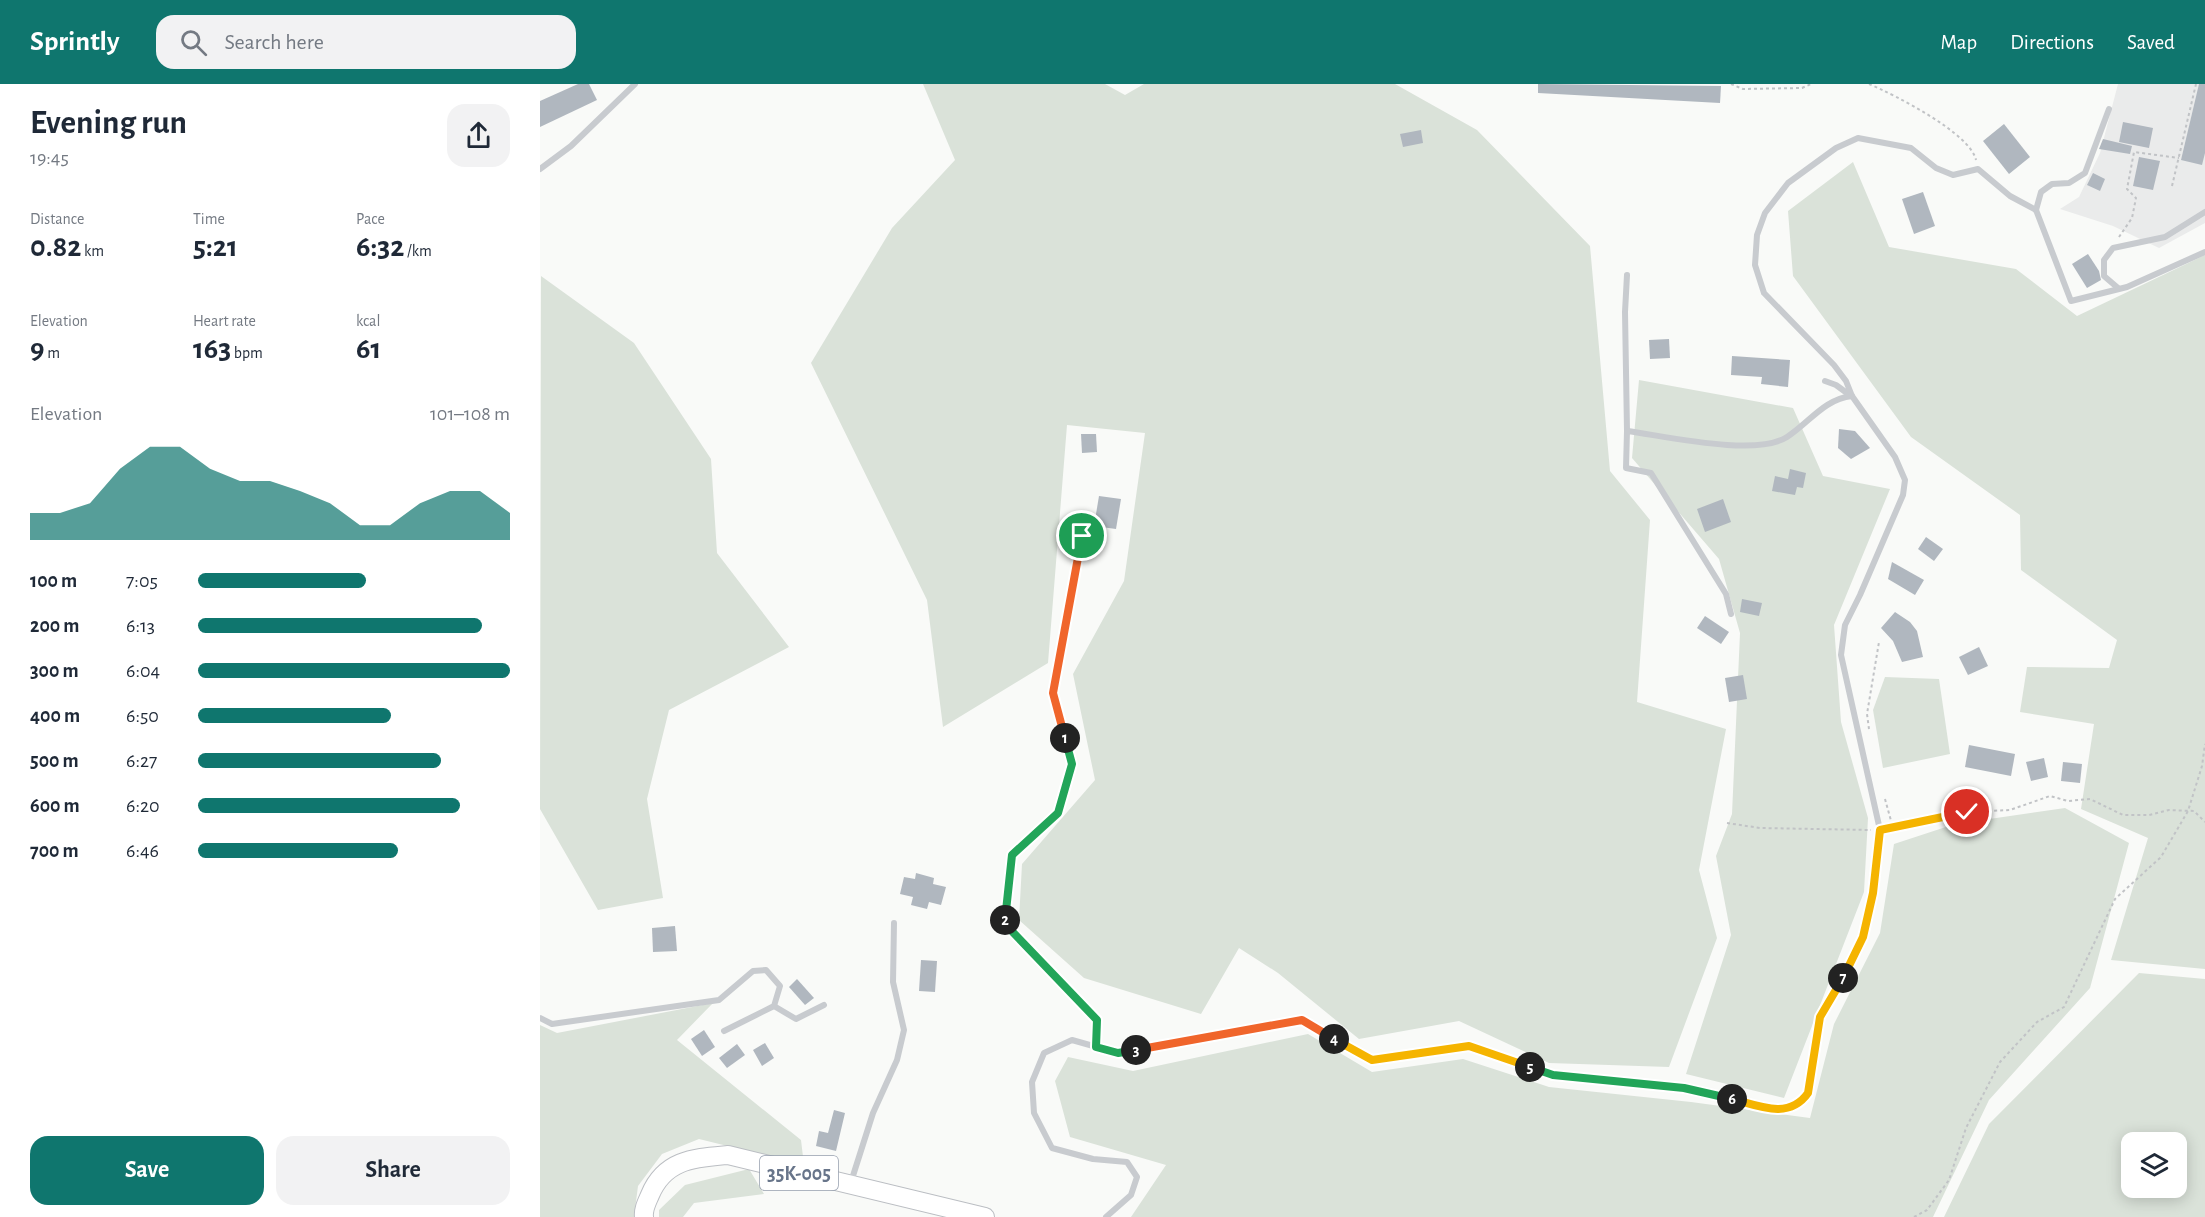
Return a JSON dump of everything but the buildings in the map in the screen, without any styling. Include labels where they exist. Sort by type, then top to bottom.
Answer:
[{"type":"main road","name":"35К-005","points":[[644,1217],[643,1211],[653,1187],[669,1168],[694,1158],[728,1155],[985,1217]]},
{"type":"lane","points":[[540,169],[571,146],[635,84]]},
{"type":"lane","points":[[2109,109],[2085,173],[2069,183],[2052,184],[2041,192],[2036,210],[2071,300],[2127,287],[2205,252]]},
{"type":"lane","points":[[1106,1217],[1131,1195],[1137,1177],[1127,1162],[1093,1159],[1052,1148],[1034,1113],[1032,1082],[1044,1053],[1072,1040],[1118,1053],[1302,1020],[1372,1060],[1469,1046],[1553,1075],[1684,1088],[1772,1109],[1789,1108],[1801,1102],[1808,1093],[1820,1017],[1839,986],[1863,937],[1873,893],[1880,830],[1841,655],[1845,625],[1903,495],[1905,480],[1895,457],[1852,396],[1846,381],[1834,365],[1764,293],[1755,265],[1757,236],[1765,213],[1788,183],[1836,148],[1858,138],[1911,148],[1936,168],[1953,175],[1978,169],[2010,196],[2036,210]]},
{"type":"lane","points":[[2118,288],[2104,276],[2104,260],[2113,248],[2165,237],[2205,212]]},
{"type":"lane","points":[[1627,275],[1625,312],[1626,468],[1651,473],[1726,594],[1731,614]]},
{"type":"lane","points":[[1825,381],[1836,385],[1852,396]]},
{"type":"lane","points":[[1627,431],[1725,444],[1766,444],[1786,438],[1839,397],[1852,396]]},
{"type":"lane","points":[[1082,536],[1053,693],[1072,764],[1058,813],[1012,855],[1005,924],[1097,1020],[1096,1047]]},
{"type":"lane","points":[[850,1186],[873,1113],[897,1060],[904,1030],[893,982],[894,923]]},
{"type":"lane","points":[[540,1018],[552,1024],[719,1000],[753,971],[766,970],[780,986],[774,1006],[724,1030]]},
{"type":"lane","points":[[774,1006],[796,1019],[824,1005]]},
{"type":"path","points":[[1731,84],[1743,89],[1802,88],[1811,84]]},
{"type":"path","points":[[1869,84],[1898,97],[1948,128],[1974,151],[1978,169]]},
{"type":"path","points":[[2172,186],[2196,84]]},
{"type":"path","points":[[2113,248],[2132,218],[2136,198],[2127,189],[2134,152],[2179,158]]},
{"type":"path","points":[[1870,736],[1867,714],[1879,642]]},
{"type":"path","points":[[1914,1217],[1927,1210],[1950,1180],[1966,1128],[2000,1062],[2037,1022],[2064,1007],[2115,899],[2161,857],[2188,811],[2202,766],[2205,744]]},
{"type":"path","points":[[1883,794],[1893,828]]},
{"type":"path","points":[[1727,823],[1760,828],[1880,830],[1967,812],[2010,810],[2050,796],[2068,801],[2090,799],[2123,815],[2149,815],[2169,810],[2193,811],[2205,822]]},
{"type":"shaded area","points":[[923,84],[1105,84],[1125,95],[1144,84],[1395,84],[1477,130],[1590,246],[1610,471],[1650,520],[1637,702],[1726,729],[1699,870],[1717,938],[1669,1067],[1549,1063],[1459,1021],[1359,1039],[1278,973],[1239,948],[1201,1014],[1084,978],[1019,920],[1022,864],[1095,780],[1073,674],[1124,581],[1145,433],[1067,425],[1048,663],[943,727],[927,600],[811,363],[892,228],[955,160]]},
{"type":"shaded area","points":[[2118,84],[2205,84],[2205,223],[2159,248],[2113,226],[2060,209],[2079,197],[2100,153]]},
{"type":"shaded area","points":[[1853,162],[1889,247],[2016,269],[2077,316],[2205,255],[2205,969],[2111,960],[2148,838],[2081,809],[2094,724],[2020,712],[2027,667],[2109,668],[2117,640],[2021,570],[2020,515],[1911,437],[1793,276],[1788,211]]},
{"type":"shaded area","points":[[541,276],[634,343],[711,459],[717,553],[789,647],[669,710],[647,799],[663,898],[598,910],[540,809]]},
{"type":"shaded area","points":[[1639,380],[1793,408],[1823,476],[1890,489],[1834,625],[1841,722],[1868,818],[1864,892],[1784,1098],[1686,1074],[1731,935],[1716,856],[1732,814],[1740,633],[1719,559],[1632,458]]},
{"type":"shaded area","points":[[1885,677],[1939,679],[1950,754],[1883,768],[1873,710]]},
{"type":"shaded area","points":[[2065,808],[2129,843],[2090,988],[1989,1100],[1933,1217],[1131,1217],[1166,1165],[1070,1137],[1055,1081],[1068,1057],[1133,1071],[1308,1034],[1372,1072],[1463,1059],[1549,1087],[1691,1102],[1810,1118],[1834,1024],[1880,933],[1894,844],[1955,824]]},
{"type":"shaded area","points":[[2139,973],[2205,979],[2205,1217],[1944,1217],[1989,1124]]},
{"type":"shaded area","points":[[713,1003],[677,1040],[801,1140],[804,1165],[699,1139],[662,1154],[638,1186],[634,1217],[540,1217],[540,1025],[557,1033]]},
{"type":"shaded area","points":[[749,1169],[764,1194],[694,1203],[683,1217],[659,1217],[659,1210],[685,1185]]},
{"type":"route","points":[[1082,536],[1053,693],[1072,764],[1058,813],[1012,855],[1005,924],[1097,1020],[1096,1047],[1118,1053],[1302,1020],[1372,1060],[1469,1046],[1553,1075],[1684,1088],[1772,1109],[1789,1108],[1801,1102],[1808,1093],[1820,1017],[1839,986],[1863,937],[1873,893],[1880,830],[1967,812]]}]
